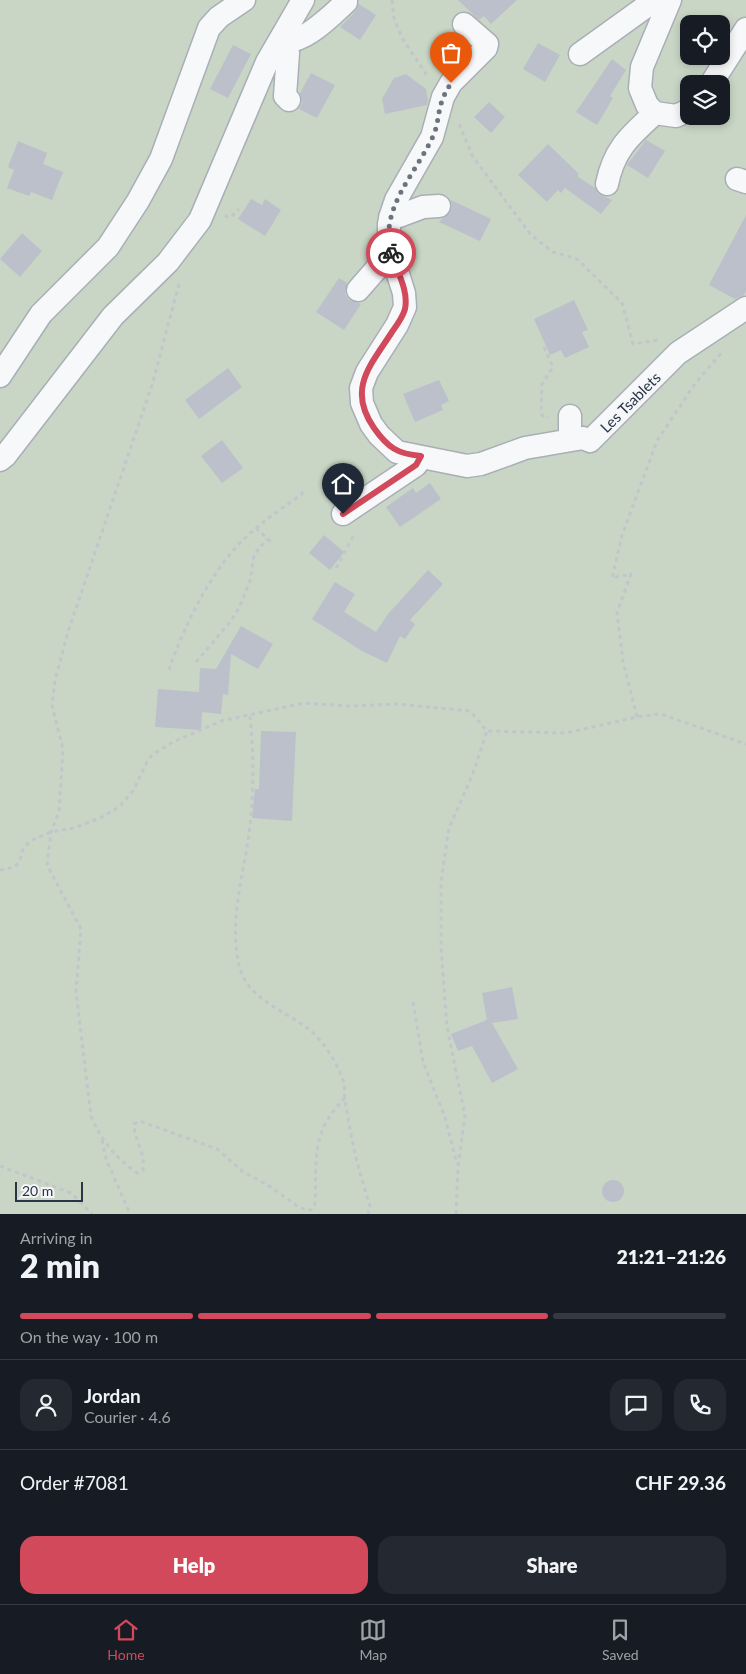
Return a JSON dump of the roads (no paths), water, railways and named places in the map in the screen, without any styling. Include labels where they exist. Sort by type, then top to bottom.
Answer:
[{"type":"street","points":[[0,376],[41,314],[94,262],[125,222],[161,159],[209,28],[214,21],[244,0]]},
{"type":"street","points":[[0,460],[113,316],[168,262],[192,233],[200,220],[267,62],[283,41],[304,0]]},
{"type":"street","points":[[580,54],[655,0]]},
{"type":"street","points":[[670,0],[649,49],[640,79],[643,97],[647,105],[655,113],[676,116],[680,114]]},
{"type":"street","points":[[283,41],[291,41],[325,23],[346,2]]},
{"type":"street","name":"Les Tsablets","points":[[464,24],[486,44],[486,48],[451,83],[443,97],[435,131],[396,200],[390,217],[388,235],[404,293],[405,307],[397,325],[363,380],[361,396],[365,412],[371,424],[390,446],[402,454],[474,466],[525,448],[583,438],[590,441],[678,354],[746,308]]},
{"type":"street","points":[[717,75],[746,29]]},
{"type":"street","points":[[283,41],[288,53],[285,96],[289,100]]},
{"type":"street","points":[[607,184],[615,155],[630,135],[655,113]]},
{"type":"street","points":[[390,217],[399,216],[423,207],[439,206]]},
{"type":"street","points":[[358,290],[379,266],[393,258]]},
{"type":"street","points":[[570,416],[570,440]]},
{"type":"street","points":[[343,514],[416,465],[421,456]]}]
